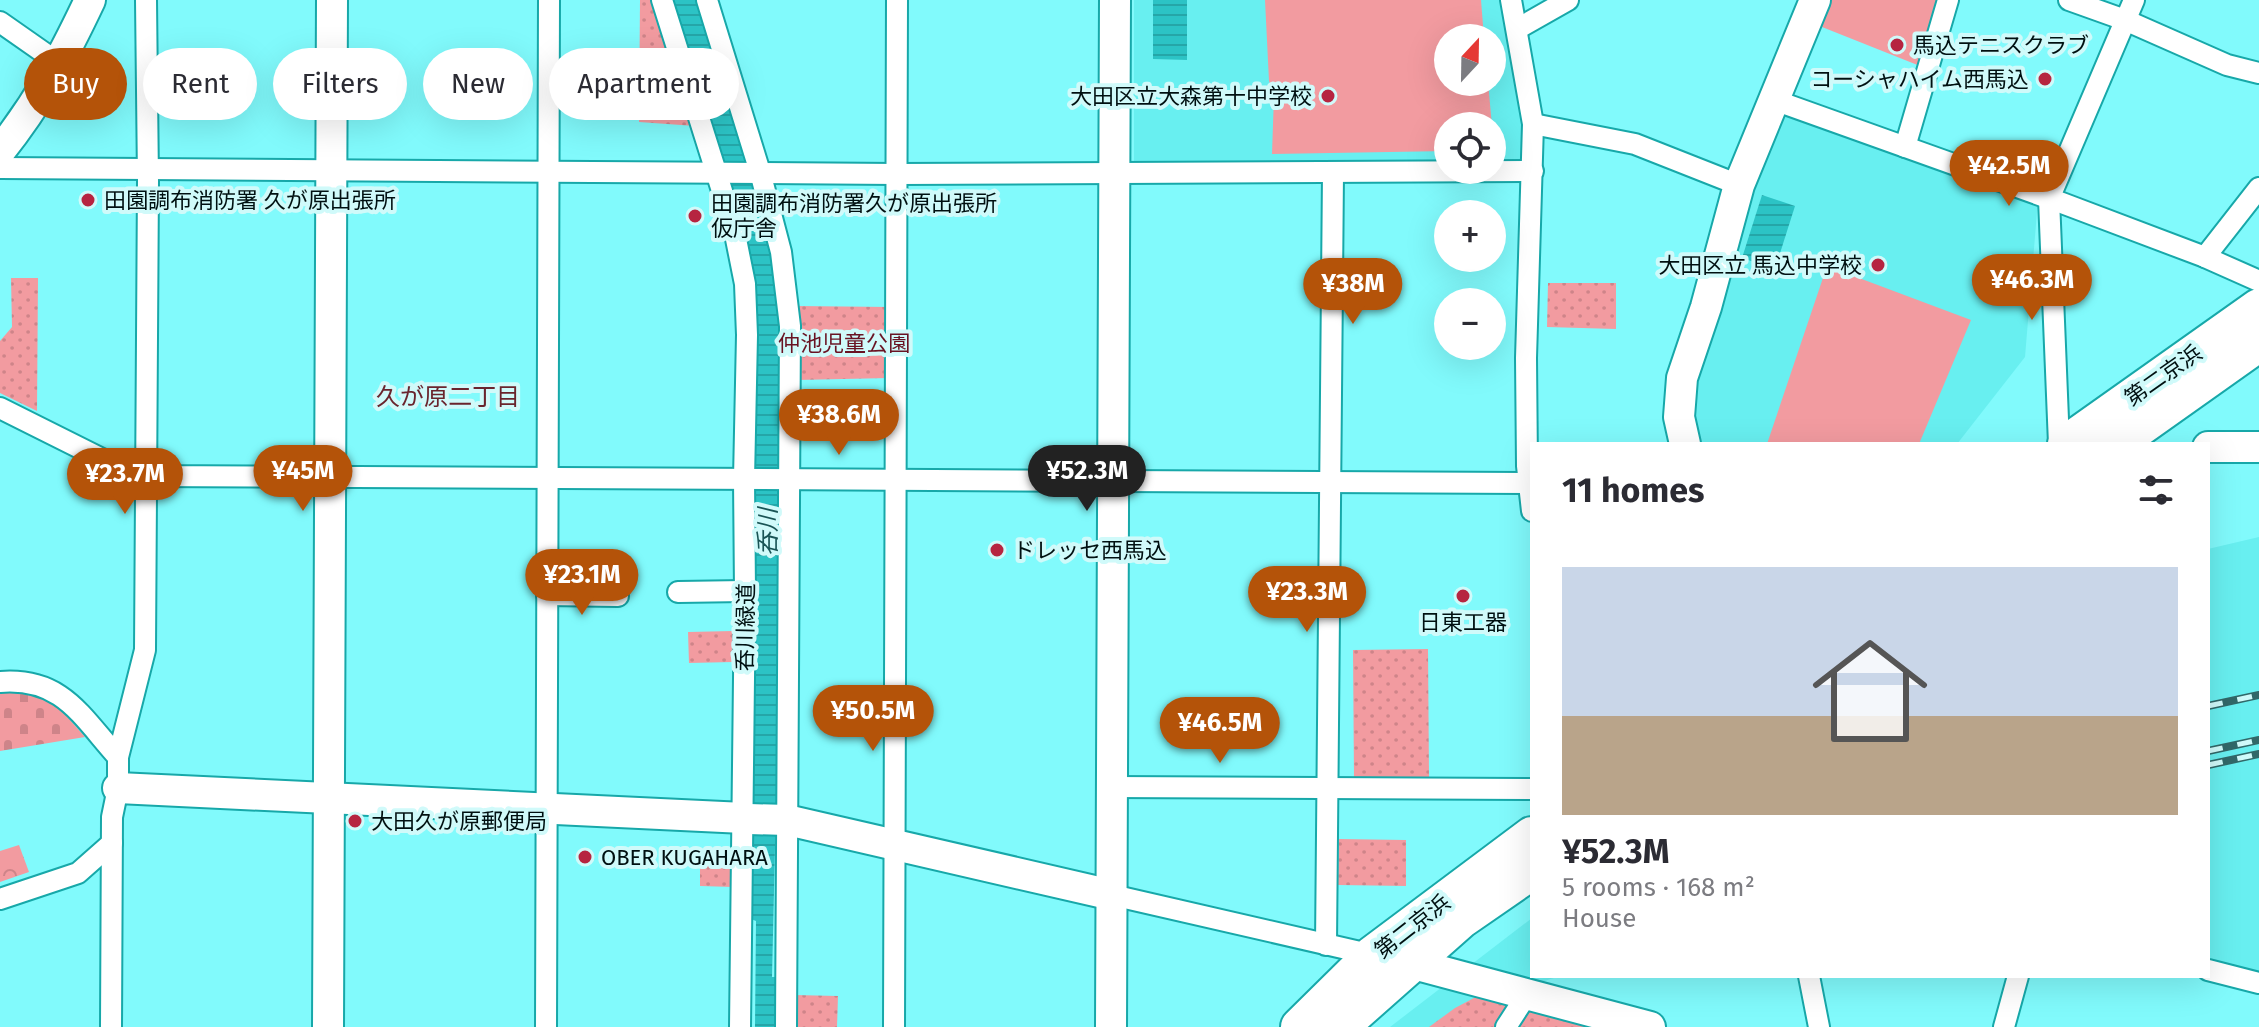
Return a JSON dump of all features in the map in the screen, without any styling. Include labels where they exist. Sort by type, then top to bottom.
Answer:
[{"type":"highway","name":"第二京浜","points":[[2087,441],[2259,308]]},
{"type":"highway","name":"第二京浜","points":[[2087,441],[2259,342]]},
{"type":"highway","name":"第二京浜","points":[[1300,1027],[1373,955],[1530,837]]},
{"type":"highway","name":"第二京浜","points":[[1339,1027],[1461,919],[1530,871]]},
{"type":"street","points":[[68,48],[90,0]]},
{"type":"street","points":[[111,1027],[112,817],[118,788],[118,757],[145,650],[146,0]]},
{"type":"street","points":[[328,1027],[332,0]]},
{"type":"street","points":[[546,1027],[549,0]]},
{"type":"street","name":"呑川緑道","points":[[662,0],[718,173],[745,284],[747,818],[740,1027]]},
{"type":"street","points":[[707,0],[781,252],[790,326],[785,479],[786,1027]]},
{"type":"street","points":[[894,1027],[897,0]]},
{"type":"street","points":[[1111,1027],[1111,787],[1105,480],[1115,173],[1115,0]]},
{"type":"street","points":[[0,408],[120,468],[147,476],[1530,483],[1526,358],[1533,124],[1511,0]]},
{"type":"street","points":[[1517,29],[1568,0]]},
{"type":"street","points":[[1685,442],[1679,417],[1682,378],[1706,307],[1739,185],[1815,0]]},
{"type":"street","points":[[1905,147],[1948,0]]},
{"type":"street","points":[[2069,0],[2125,20],[2227,65],[2259,73]]},
{"type":"street","points":[[2087,441],[2049,199],[2134,0]]},
{"type":"street","points":[[0,22],[37,48]]},
{"type":"street","points":[[1774,100],[2205,257],[2259,281]]},
{"type":"street","points":[[0,151],[25,120]]},
{"type":"street","points":[[1533,124],[1635,144],[1739,185]]},
{"type":"street","points":[[0,168],[898,174],[1533,171]]},
{"type":"street","points":[[1326,945],[1333,173]]},
{"type":"street","points":[[2205,257],[2259,188]]},
{"type":"street","points":[[2210,447],[2259,447]]},
{"type":"street","points":[[678,592],[745,591]]},
{"type":"street","points":[[547,595],[618,596]]},
{"type":"street","points":[[0,682],[27,682],[61,695],[118,757]]},
{"type":"street","points":[[1111,787],[1530,789]]},
{"type":"street","points":[[118,788],[784,819],[1326,945],[1413,962],[1650,1027]]},
{"type":"street","points":[[0,899],[78,873],[112,843]]},
{"type":"street","points":[[2210,971],[2259,983]]},
{"type":"street","points":[[1809,978],[1819,1027]]},
{"type":"street","points":[[2004,1027],[2017,978]]},
{"type":"street","points":[[1506,1027],[1528,993]]},
{"type":"shaded area","name":"大田区立大森第十中学校","points":[[1134,0],[1505,0],[1524,110],[1527,167],[1506,166],[1506,112],[1434,112],[1434,165],[1134,161]]},
{"type":"shaded area","name":"大田区立 馬込中学校","points":[[1784,112],[2038,200],[2025,357],[1959,442],[1691,442],[1685,406],[1730,240]]},
{"type":"shaded area","points":[[2259,537],[2259,973],[2210,961],[2210,549]]},
{"type":"shaded area","points":[[1530,920],[1530,978],[1554,978],[1444,1027],[1390,1027]]},
{"type":"green space","points":[[640,0],[656,0],[671,48],[640,48]]},
{"type":"green space","points":[[1265,0],[1481,0],[1483,24],[1434,24],[1434,96],[1489,96],[1491,112],[1434,112],[1434,151],[1272,154],[1274,95],[1269,81]]},
{"type":"green space","name":"馬込テニスクラブ","points":[[1826,0],[1939,0],[1920,66],[1817,25]]},
{"type":"green space","points":[[693,120],[695,126],[639,122]]},
{"type":"green space","points":[[1827,266],[1971,320],[1920,442],[1768,442]]},
{"type":"green space","points":[[11,278],[38,278],[37,411],[0,393],[0,341],[12,327]]},
{"type":"green space","points":[[1548,283],[1616,283],[1616,329],[1547,327]]},
{"type":"green space","name":"仲池児童公園","points":[[797,306],[891,307],[889,378],[797,380]]},
{"type":"green space","points":[[733,631],[733,662],[689,663],[688,632]]},
{"type":"green space","points":[[1428,649],[1429,778],[1354,780],[1353,650]]},
{"type":"green space","points":[[20,690],[56,704],[85,737],[0,751],[0,692]]},
{"type":"green space","points":[[1339,839],[1406,840],[1406,886],[1338,885]]},
{"type":"green space","points":[[19,845],[29,872],[0,882],[0,851]]},
{"type":"green space","points":[[700,865],[732,865],[733,887],[700,886]]},
{"type":"green space","points":[[1489,990],[1615,1027],[1429,1027],[1455,1008]]},
{"type":"green space","points":[[794,995],[838,996],[837,1027],[794,1027]]},
{"type":"water","points":[[669,0],[700,0],[714,48],[683,48]]},
{"type":"water","points":[[1153,0],[1187,0],[1187,60],[1153,59]]},
{"type":"water","name":"呑川","points":[[703,120],[735,120],[776,257],[781,319],[781,590],[772,977],[777,977],[774,1027],[755,1027],[756,921],[751,919],[751,288]]},
{"type":"water","points":[[1762,195],[1795,206],[1775,269],[1742,258]]},
{"type":"railway","points":[[2210,706],[2259,695]]},
{"type":"railway","points":[[2210,751],[2259,740]]},
{"type":"railway","points":[[2210,765],[2259,754]]},
{"type":"place","name":"馬込テニスクラブ","points":[[1897,45]]},
{"type":"place","name":"コーシャハイム西馬込","points":[[2045,79]]},
{"type":"place","name":"大田区立大森第十中学校","points":[[1328,96]]},
{"type":"place","name":"田園調布消防署 久が原出張所","points":[[88,200]]},
{"type":"place","name":"田園調布消防署久が原出張所 仮庁舎","points":[[695,216]]},
{"type":"place","name":"大田区立 馬込中学校","points":[[1878,265]]},
{"type":"place","name":"ドレッセ西馬込","points":[[997,550]]},
{"type":"place","name":"日東工器","points":[[1463,596]]},
{"type":"place","name":"大田久が原郵便局","points":[[355,821]]},
{"type":"place","name":"OBER KUGAHARA","points":[[585,857]]},
{"type":"district","name":"久が原二丁目","points":[[448,397]]}]
